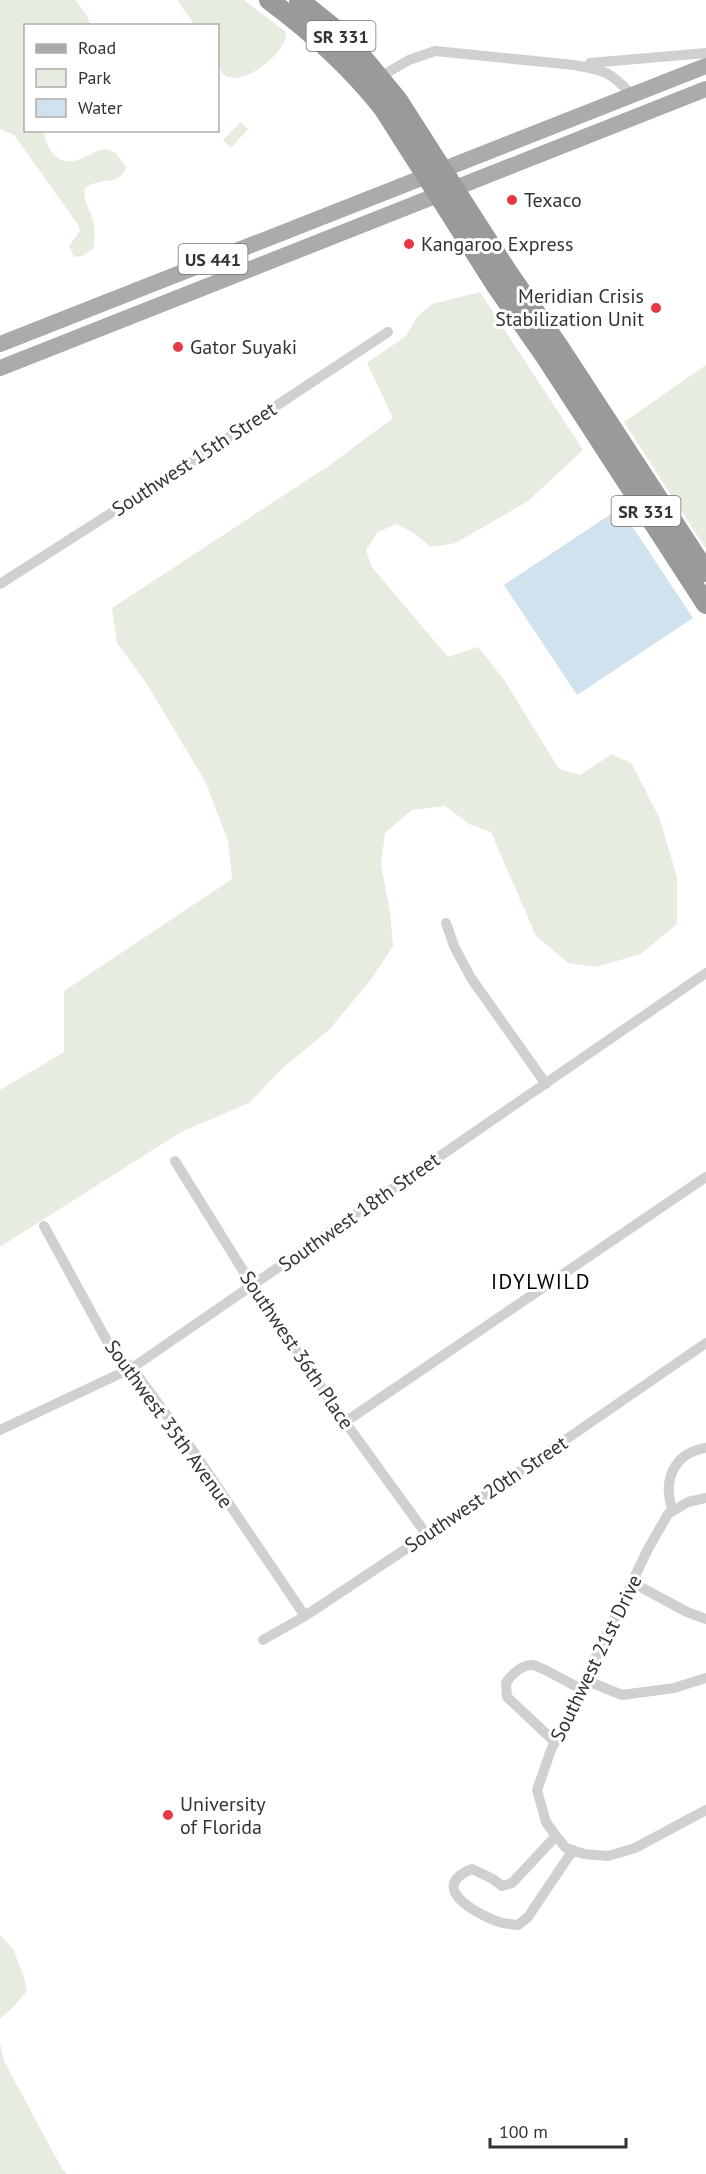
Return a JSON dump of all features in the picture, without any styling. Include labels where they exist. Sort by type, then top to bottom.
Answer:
[{"type":"highway","name":"SR 331","points":[[269,0],[373,81]]},
{"type":"highway","name":"SR 331","points":[[299,0],[336,30],[373,81],[413,123],[434,172],[446,192],[611,441],[706,572]]},
{"type":"highway","name":"SR 331","points":[[611,441],[706,604]]},
{"type":"main road","name":"US 441","points":[[0,344],[705,67]]},
{"type":"main road","name":"US 441","points":[[0,368],[706,89]]},
{"type":"main road","points":[[632,95],[658,101],[681,99]]},
{"type":"main road","points":[[177,273],[180,296]]},
{"type":"street","points":[[373,81],[409,60],[435,51],[574,65],[705,67]]},
{"type":"street","points":[[574,65],[614,76],[632,95]]},
{"type":"street","name":"Southwest 15th Street","points":[[0,584],[388,332]]},
{"type":"street","points":[[446,923],[454,946],[471,978],[546,1084]]},
{"type":"street","name":"Southwest 18th Street","points":[[0,1430],[132,1368],[706,973]]},
{"type":"street","name":"Southwest 36th Place","points":[[175,1161],[252,1285],[345,1422],[427,1535]]},
{"type":"street","points":[[345,1422],[706,1177]]},
{"type":"street","name":"Southwest 35th Avenue","points":[[44,1226],[112,1350],[132,1368],[196,1455],[305,1616]]},
{"type":"street","name":"Southwest 20th Street","points":[[263,1640],[305,1616],[427,1535],[706,1343]]},
{"type":"street","points":[[706,1448],[694,1450],[681,1459],[673,1470],[668,1485],[668,1499],[672,1511],[688,1502],[706,1498]]},
{"type":"street","name":"Southwest 21st Drive","points":[[558,1840],[546,1822],[537,1790],[555,1742],[648,1549],[672,1511]]},
{"type":"street","points":[[633,1583],[687,1612],[706,1619]]},
{"type":"street","points":[[555,1742],[507,1697],[506,1683],[524,1667],[534,1665],[583,1685],[622,1695],[674,1688],[706,1678]]},
{"type":"street","points":[[573,1850],[528,1917],[518,1925],[500,1922],[472,1910],[462,1903],[453,1888],[456,1880],[472,1869],[502,1886],[512,1883],[558,1840],[584,1854],[608,1856],[635,1848],[706,1810]]},
{"type":"green space","points":[[0,0],[75,0],[91,24],[24,24],[24,132],[44,132],[49,148],[62,160],[74,161],[106,149],[116,153],[126,167],[119,177],[91,184],[85,188],[85,200],[94,227],[93,249],[82,256],[74,257],[69,246],[80,231],[79,226],[14,135],[0,129]]},
{"type":"green space","points":[[177,0],[244,0],[286,32],[284,42],[278,52],[268,62],[256,71],[232,78],[223,74],[219,65],[219,24],[194,24]]},
{"type":"green space","points":[[241,122],[248,129],[231,148],[223,140]]},
{"type":"green space","points":[[480,292],[583,450],[528,501],[456,543],[431,547],[412,532],[396,524],[378,532],[366,550],[371,566],[448,657],[478,647],[505,681],[559,769],[580,775],[612,754],[632,764],[659,817],[677,877],[677,924],[641,954],[596,967],[568,963],[536,936],[491,832],[469,824],[445,806],[412,810],[385,833],[381,864],[390,912],[393,946],[372,978],[329,1030],[284,1067],[249,1103],[181,1132],[0,1247],[0,1090],[64,1052],[64,991],[232,879],[228,841],[206,783],[147,684],[117,643],[112,608],[330,465],[393,418],[367,363],[406,336],[417,317],[432,304]]},
{"type":"green space","points":[[706,365],[706,549],[624,422]]},
{"type":"green space","points":[[0,1935],[13,1949],[27,1991],[0,2019]]},
{"type":"green space","points":[[0,2043],[4,2061],[61,2167],[67,2174],[0,2174]]},
{"type":"water","points":[[620,508],[693,618],[577,695],[504,585]]},
{"type":"place","name":"Texaco","points":[[512,200]]},
{"type":"place","name":"Kangaroo Express","points":[[409,244]]},
{"type":"place","name":"Meridian Crisis Stabilization Unit","points":[[656,308]]},
{"type":"place","name":"Gator Suyaki","points":[[178,347]]},
{"type":"place","name":"University of Florida","points":[[168,1815]]},
{"type":"district","name":"IDYLWILD","points":[[541,1281]]}]
